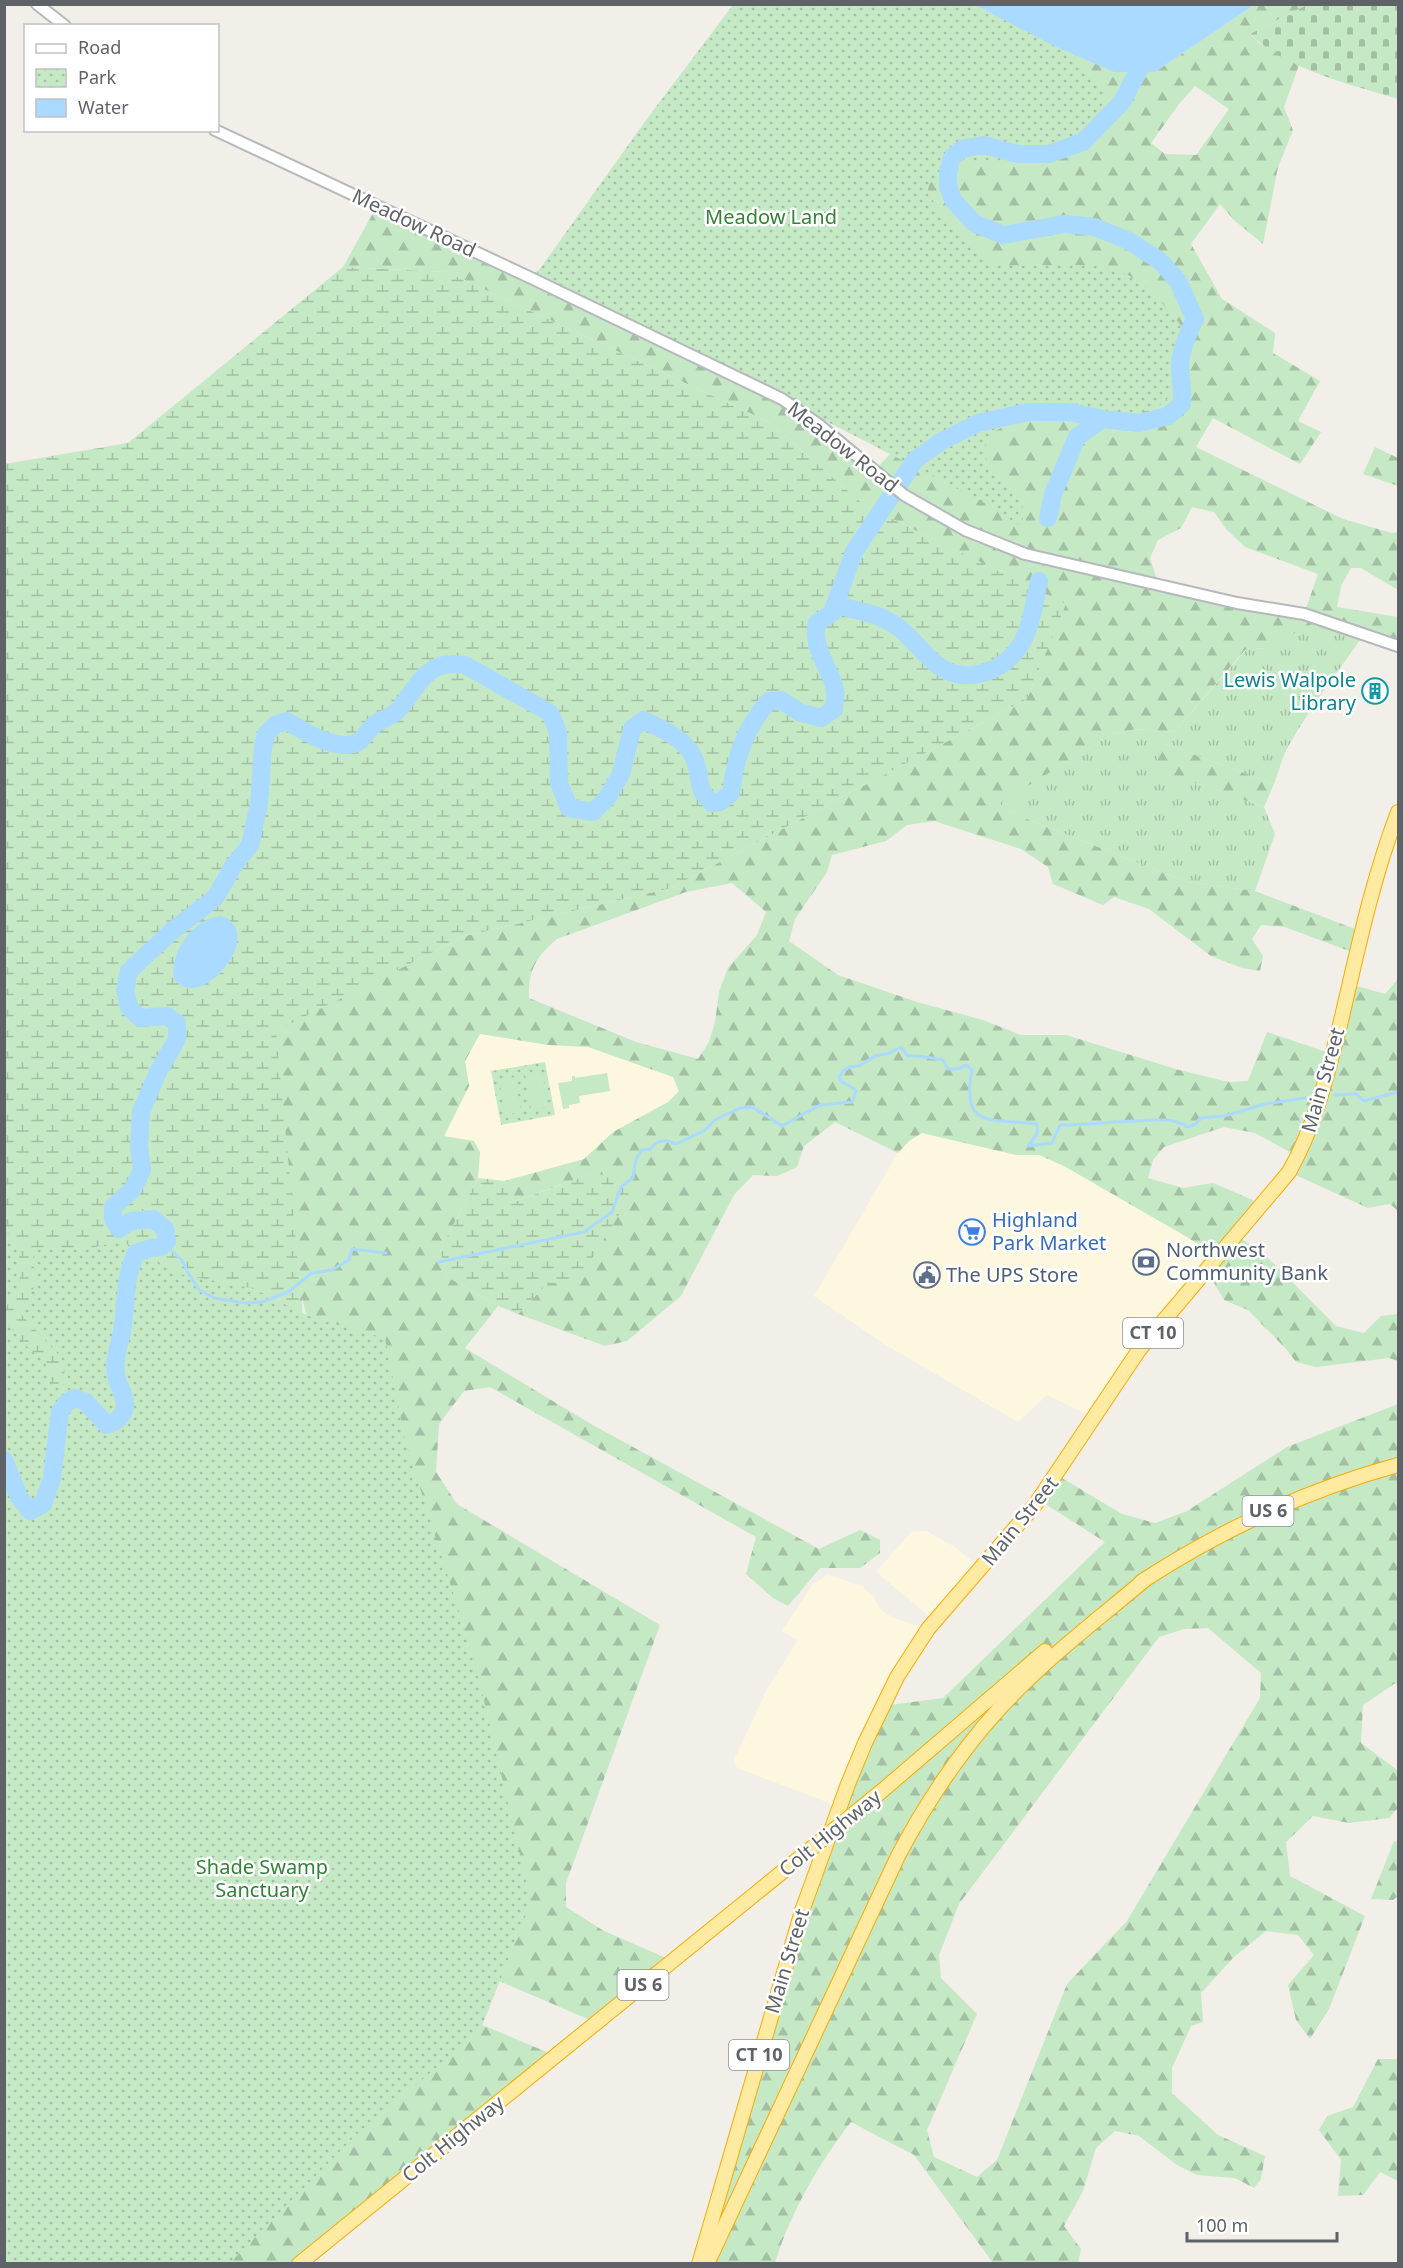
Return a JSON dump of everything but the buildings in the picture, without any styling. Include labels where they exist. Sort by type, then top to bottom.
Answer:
[{"type":"highway","name":"Main Street","points":[[699,2264],[802,1911],[848,1784],[882,1706],[897,1677],[924,1635],[1035,1505],[1139,1350],[1289,1172],[1304,1145],[1324,1090],[1382,854],[1398,812]]},
{"type":"highway","name":"Colt Highway","points":[[299,2264],[883,1790],[1071,1631],[1147,1578],[1207,1542],[1271,1510],[1336,1484],[1398,1465]]},
{"type":"highway","points":[[707,2264],[893,1867],[924,1809],[965,1750],[1001,1707],[1060,1651],[1147,1578]]},
{"type":"street","points":[[37,4],[62,24]]},
{"type":"street","name":"Meadow Road","points":[[219,132],[782,399],[818,424],[904,495],[965,530],[1025,554],[1237,603],[1304,614],[1398,646]]},
{"type":"shaded area","points":[[480,1033],[548,1045],[588,1047],[673,1077],[679,1092],[668,1102],[613,1132],[584,1159],[504,1181],[478,1178],[480,1152],[444,1137],[469,1086],[465,1061]]},
{"type":"shaded area","points":[[922,1133],[1016,1155],[1039,1155],[1064,1166],[1210,1252],[1120,1363],[1088,1415],[1047,1395],[1018,1422],[886,1345],[814,1296],[898,1153],[909,1141]]},
{"type":"shaded area","points":[[926,1531],[957,1548],[981,1569],[935,1621],[876,1572],[911,1532]]},
{"type":"shaded area","points":[[828,1575],[862,1586],[874,1597],[880,1609],[893,1618],[928,1629],[840,1807],[737,1768],[734,1760],[767,1689],[798,1640],[782,1631],[813,1584]]},
{"type":"green space","name":"Meadow Land","points":[[733,5],[967,5],[982,13],[1047,34],[1102,86],[1104,98],[1099,114],[1090,126],[1069,143],[1030,160],[1012,164],[985,160],[962,162],[943,169],[930,182],[927,193],[958,233],[986,260],[1002,265],[1084,265],[1117,271],[1148,288],[1177,320],[1185,333],[1185,347],[1176,382],[1170,396],[1153,409],[1132,414],[1093,412],[1037,417],[1002,428],[990,436],[985,446],[985,455],[991,467],[1017,491],[1022,504],[1022,527],[981,501],[729,371],[532,280],[646,120]]},
{"type":"green space","points":[[931,5],[975,5],[1052,45],[1115,72],[1155,72],[1254,5],[1307,5],[1250,34],[1260,44],[1299,65],[1284,107],[1293,130],[1278,167],[1263,244],[1234,220],[1220,204],[1191,244],[1222,299],[1275,333],[1273,353],[1320,381],[1298,421],[1321,432],[1300,464],[1213,418],[1196,447],[1343,519],[1392,533],[1398,532],[1398,590],[1361,568],[1351,568],[1341,586],[1337,607],[1398,617],[1398,646],[1320,620],[1266,648],[1245,650],[1174,732],[1136,729],[1112,734],[1000,803],[1004,810],[1187,882],[1255,891],[1363,932],[1357,954],[1285,927],[1261,925],[1252,939],[1263,956],[1260,971],[1242,968],[1211,956],[1149,909],[1114,897],[1103,905],[1053,884],[1048,867],[1021,849],[934,821],[907,825],[886,841],[832,855],[827,872],[795,919],[789,941],[838,975],[917,1002],[983,1020],[1021,1035],[1066,1035],[1179,1070],[1229,1082],[1248,1081],[1267,1032],[1332,1054],[1350,984],[1385,994],[1398,979],[1398,1211],[1390,1204],[1368,1208],[1289,1172],[1297,1156],[1255,1133],[1224,1127],[1164,1147],[1153,1160],[1148,1178],[1183,1188],[1213,1183],[1262,1204],[1236,1236],[1260,1250],[1336,1326],[1364,1333],[1381,1316],[1398,1314],[1398,1361],[1389,1358],[1316,1367],[1296,1362],[1248,1310],[1224,1300],[1206,1269],[1210,1252],[1064,1166],[1039,1155],[1016,1155],[922,1133],[909,1141],[898,1153],[835,1122],[804,1146],[797,1167],[777,1176],[753,1175],[734,1195],[681,1296],[627,1341],[605,1346],[518,1314],[548,1283],[591,1174],[510,1203],[504,1181],[584,1159],[613,1132],[668,1102],[679,1091],[673,1077],[588,1047],[548,1045],[480,1034],[465,1061],[469,1086],[444,1136],[474,1141],[480,1152],[478,1178],[440,1250],[446,1276],[498,1306],[465,1348],[591,1424],[819,1549],[860,1530],[880,1540],[880,1553],[860,1568],[820,1568],[788,1606],[773,1598],[746,1574],[756,1537],[490,1387],[464,1391],[439,1424],[436,1472],[457,1504],[660,1625],[566,1883],[566,1907],[604,1931],[673,1961],[597,2023],[457,1963],[387,1618],[302,1298],[304,1394],[54,2264],[189,1718],[301,1294],[275,1031],[465,936],[671,888],[1027,699],[1065,604],[864,505],[769,422],[447,272],[343,267],[377,206],[528,277]],"holes":[[[1195,86],[1229,109],[1196,155],[1165,154],[1151,143]],[[837,417],[892,452],[874,471],[818,423]],[[1192,507],[1214,512],[1226,529],[1245,547],[1318,574],[1304,614],[1158,583],[1150,558],[1158,540],[1181,528]],[[732,883],[766,912],[757,935],[728,968],[719,992],[715,1022],[709,1042],[698,1059],[636,1042],[529,998],[530,980],[535,965],[557,939],[686,892]]]},
{"type":"green space","points":[[1307,5],[1398,5],[1398,99],[1340,82],[1300,66],[1281,57],[1250,34]]},
{"type":"green space","points":[[343,267],[447,272],[769,422],[864,505],[1066,604],[1027,699],[671,888],[465,936],[276,1031],[301,1294],[54,2264],[5,2264],[5,464],[128,443]],"holes":[[[233,923],[236,942],[231,958],[220,973],[205,984],[173,967],[181,945],[197,927]]]},
{"type":"green space","points":[[1375,447],[1398,458],[1398,486],[1363,474]]},
{"type":"green space","points":[[1320,619],[1364,634],[1289,745],[1274,784],[1165,744],[1156,769],[1264,807],[1275,834],[1255,891],[1187,882],[1004,810],[999,803],[1112,734],[1136,729],[1174,732],[1246,650],[1266,648]]},
{"type":"green space","points":[[1165,744],[1274,784],[1264,807],[1155,769]]},
{"type":"green space","points":[[545,1062],[555,1115],[501,1125],[491,1071]]},
{"type":"green space","points":[[542,1072],[548,1107],[531,1110],[525,1075]]},
{"type":"green space","points":[[607,1073],[610,1091],[579,1096],[580,1103],[563,1109],[558,1083],[572,1081],[572,1076],[575,1078]]},
{"type":"green space","points":[[515,1077],[521,1112],[505,1115],[499,1080]]},
{"type":"green space","points":[[591,1174],[627,1176],[634,1190],[577,1283],[548,1283],[518,1314],[498,1306],[446,1276],[440,1250],[478,1178],[504,1181],[511,1203]]},
{"type":"green space","points":[[5,1229],[19,1248],[20,1285],[5,1309]]},
{"type":"green space","name":"Shade Swamp Sanctuary","points":[[122,1241],[179,1274],[251,1288],[313,1318],[385,1338],[405,1440],[476,1666],[531,1902],[480,2031],[355,2136],[230,2263],[5,2263],[5,1321],[25,1345],[45,1362],[52,1386],[68,1383],[58,1354],[19,1312],[35,1286],[33,1249],[82,1250]]},
{"type":"green space","points":[[1398,1404],[1398,1683],[1363,1705],[1361,1743],[1396,1769],[1398,1808],[1389,1818],[1349,1823],[1313,1816],[1286,1842],[1290,1876],[1365,1916],[1329,2009],[1310,2039],[1296,2020],[1288,1985],[1314,1955],[1298,1935],[1266,1931],[1233,1958],[1201,1993],[1203,2022],[1191,2026],[1172,2068],[1172,2093],[1218,2135],[1265,2156],[1261,2179],[1254,2188],[1235,2178],[1197,2175],[1177,2165],[1139,2136],[1115,2131],[1096,2148],[1083,2191],[1064,2226],[1081,2249],[1078,2263],[993,2263],[914,2155],[851,2122],[827,2155],[797,2207],[775,2263],[699,2264],[785,1965],[882,1706],[943,1698],[1105,1542],[1039,1500],[1057,1475],[1122,1514],[1155,1523],[1187,1511],[1287,1447]],"holes":[[[1208,1628],[1261,1673],[1260,1698],[1127,1921],[1067,1984],[997,2160],[977,2177],[934,2157],[927,2130],[977,2014],[941,1978],[939,1955],[959,1904],[1159,1637],[1184,1629]]]},
{"type":"green space","points":[[1394,1841],[1398,1842],[1398,1896],[1393,1900],[1371,1899]]},
{"type":"green space","points":[[430,2003],[556,2056],[299,2263],[175,2264]]},
{"type":"green space","points":[[1378,2059],[1398,2059],[1398,2181],[1380,2172],[1363,2195],[1338,2196],[1341,2160],[1319,2130],[1327,2116],[1353,2107]]},
{"type":"water","points":[[975,5],[1254,5],[1155,72],[1114,72],[1052,45]]},
{"type":"water","points":[[221,916],[234,924],[237,937],[234,952],[226,967],[214,979],[200,986],[186,987],[174,979],[173,969],[179,948],[185,938],[201,923]]},
{"type":"waterway","points":[[4,1460],[19,1497],[30,1511],[43,1504],[52,1478],[60,1412],[66,1403],[75,1398],[86,1402],[107,1425],[123,1413],[125,1402],[116,1375],[116,1362],[129,1271],[136,1253],[161,1247],[167,1241],[165,1229],[153,1219],[131,1221],[119,1229],[113,1219],[113,1207],[133,1189],[142,1170],[139,1146],[141,1112],[158,1072],[177,1039],[177,1023],[167,1016],[140,1018],[129,1007],[125,990],[129,971],[172,931],[215,898],[234,865],[250,845],[259,804],[263,747],[266,734],[275,725],[286,721],[322,740],[351,745],[359,741],[377,723],[396,712],[432,670],[452,664],[465,665],[550,713],[558,732],[559,783],[569,808],[593,812],[607,798],[621,774],[632,729],[643,720],[674,736],[688,748],[693,755],[703,792],[712,803],[720,802],[731,793],[742,744],[753,722],[769,701],[781,700],[799,712],[821,718],[834,709],[835,690],[819,649],[817,623],[832,613],[854,552],[915,460],[942,441],[978,423],[1028,412],[1071,412],[1102,419],[1139,423],[1168,416],[1182,404],[1181,359],[1185,341],[1195,319],[1178,281],[1160,261],[1129,241],[1095,227],[1064,224],[1003,235],[974,223],[953,200],[948,186],[948,172],[952,158],[962,149],[983,145],[1018,154],[1049,154],[1083,142],[1122,102],[1144,60],[1154,24],[1154,4]]},
{"type":"waterway","points":[[1048,518],[1053,494],[1077,437],[1102,419]]},
{"type":"waterway","points":[[835,605],[866,612],[888,621],[907,634],[939,666],[949,672],[971,675],[993,669],[1012,656],[1019,647],[1030,623],[1039,581]]},
{"type":"waterway","points":[[439,1262],[584,1232],[612,1212],[621,1187],[633,1178],[636,1159],[642,1150],[650,1149],[662,1141],[676,1144],[705,1130],[715,1120],[740,1108],[752,1107],[782,1126],[820,1105],[852,1102],[856,1091],[840,1080],[843,1071],[901,1047],[908,1056],[943,1060],[948,1069],[958,1069],[966,1065],[972,1070],[970,1089],[971,1103],[975,1112],[993,1120],[1037,1124],[1037,1134],[1028,1146],[1052,1143],[1060,1125],[1166,1120],[1188,1127],[1196,1124],[1200,1118],[1224,1116],[1265,1104],[1305,1098]]},
{"type":"waterway","points":[[1335,1095],[1356,1094],[1364,1101],[1398,1092]]},
{"type":"waterway","points":[[164,1244],[182,1260],[199,1290],[214,1298],[245,1303],[263,1302],[288,1292],[312,1273],[332,1270],[349,1260],[352,1249],[386,1253]]},
{"type":"place","name":"Lewis Walpole Library","points":[[1375,691]]},
{"type":"place","name":"Highland Park Market","points":[[972,1232]]},
{"type":"place","name":"Northwest Community Bank","points":[[1146,1262]]},
{"type":"place","name":"The UPS Store","points":[[927,1275]]}]
